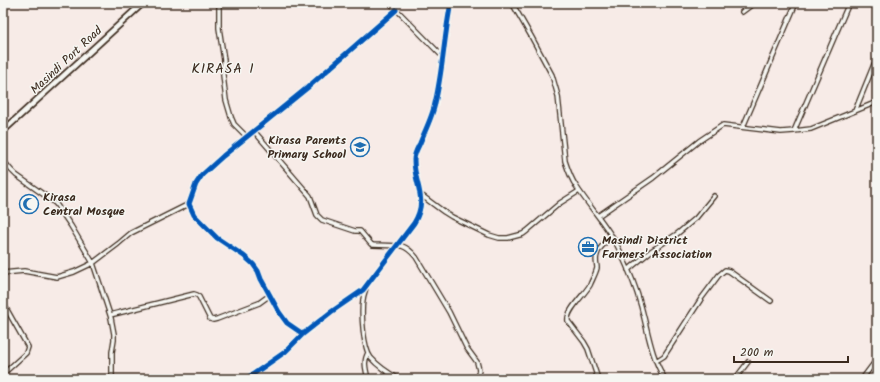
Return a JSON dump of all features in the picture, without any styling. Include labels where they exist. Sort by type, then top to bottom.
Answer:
[{"type":"main road","name":"Masindi Port Road","points":[[3,131],[143,3]]},
{"type":"street","points":[[219,3],[219,28],[224,60],[223,75],[226,100],[234,124],[247,137]]},
{"type":"street","points":[[390,3],[443,57]]},
{"type":"street","points":[[245,379],[253,377],[285,352],[303,334],[366,287],[418,216],[421,195],[415,167],[415,156],[435,104],[443,57],[446,25],[451,3]]},
{"type":"street","points":[[512,3],[552,75],[558,96],[565,161],[575,185],[612,236],[618,248],[641,306],[656,361],[665,379]]},
{"type":"street","points":[[742,12],[754,3]]},
{"type":"street","points":[[743,127],[796,3]]},
{"type":"street","points":[[794,131],[849,3]]},
{"type":"street","points":[[303,334],[287,323],[279,312],[253,264],[244,256],[217,238],[194,215],[189,204],[196,184],[202,175],[307,88],[396,10]]},
{"type":"street","points":[[855,111],[877,57]]},
{"type":"street","points":[[598,216],[661,172],[693,146],[725,124],[781,132],[811,129],[877,102]]},
{"type":"street","points":[[254,132],[310,196],[317,215],[322,220],[354,231],[360,231],[373,245],[402,246],[408,249],[416,257],[449,312],[466,347],[476,362],[479,370],[477,379]]},
{"type":"street","points":[[3,160],[16,175],[56,204],[93,263],[110,316],[114,334],[112,379]]},
{"type":"street","points":[[421,195],[452,217],[489,235],[499,238],[513,237],[523,234],[560,203],[579,191]]},
{"type":"street","points":[[628,270],[696,218],[714,196]]},
{"type":"street","points":[[3,273],[24,271],[60,277],[74,272],[93,263],[131,233],[189,204]]},
{"type":"street","points":[[597,376],[588,349],[567,319],[571,310],[590,285],[596,271],[597,253],[612,236]]},
{"type":"street","points":[[656,361],[664,356],[701,299],[719,275],[725,270],[729,271],[771,301]]},
{"type":"street","points":[[366,287],[362,309],[365,342],[368,353],[372,359],[399,379]]},
{"type":"street","points":[[110,316],[194,294],[199,297],[210,318],[213,320],[259,303],[270,295]]},
{"type":"street","points":[[3,301],[28,347],[26,353],[3,374]]},
{"type":"street","points":[[368,353],[365,364],[368,379]]},
{"type":"street","points":[[862,379],[877,359]]},
{"type":"street","points":[[735,379],[748,362]]},
{"type":"cycle path","points":[[245,379],[285,352],[303,334],[363,290],[414,223],[418,214],[421,199],[414,158],[434,108],[451,3]]},
{"type":"cycle path","points":[[303,334],[287,323],[279,312],[253,264],[244,256],[217,238],[194,215],[189,204],[196,184],[202,175],[223,156],[307,88],[396,10]]},
{"type":"place","name":"Kirasa Parents Primary School","points":[[360,147]]},
{"type":"place","name":"Kirasa Central Mosque","points":[[29,204]]},
{"type":"place","name":"Masindi District Farmers' Association","points":[[588,247]]},
{"type":"district","name":"KIRASA I","points":[[223,68]]}]
